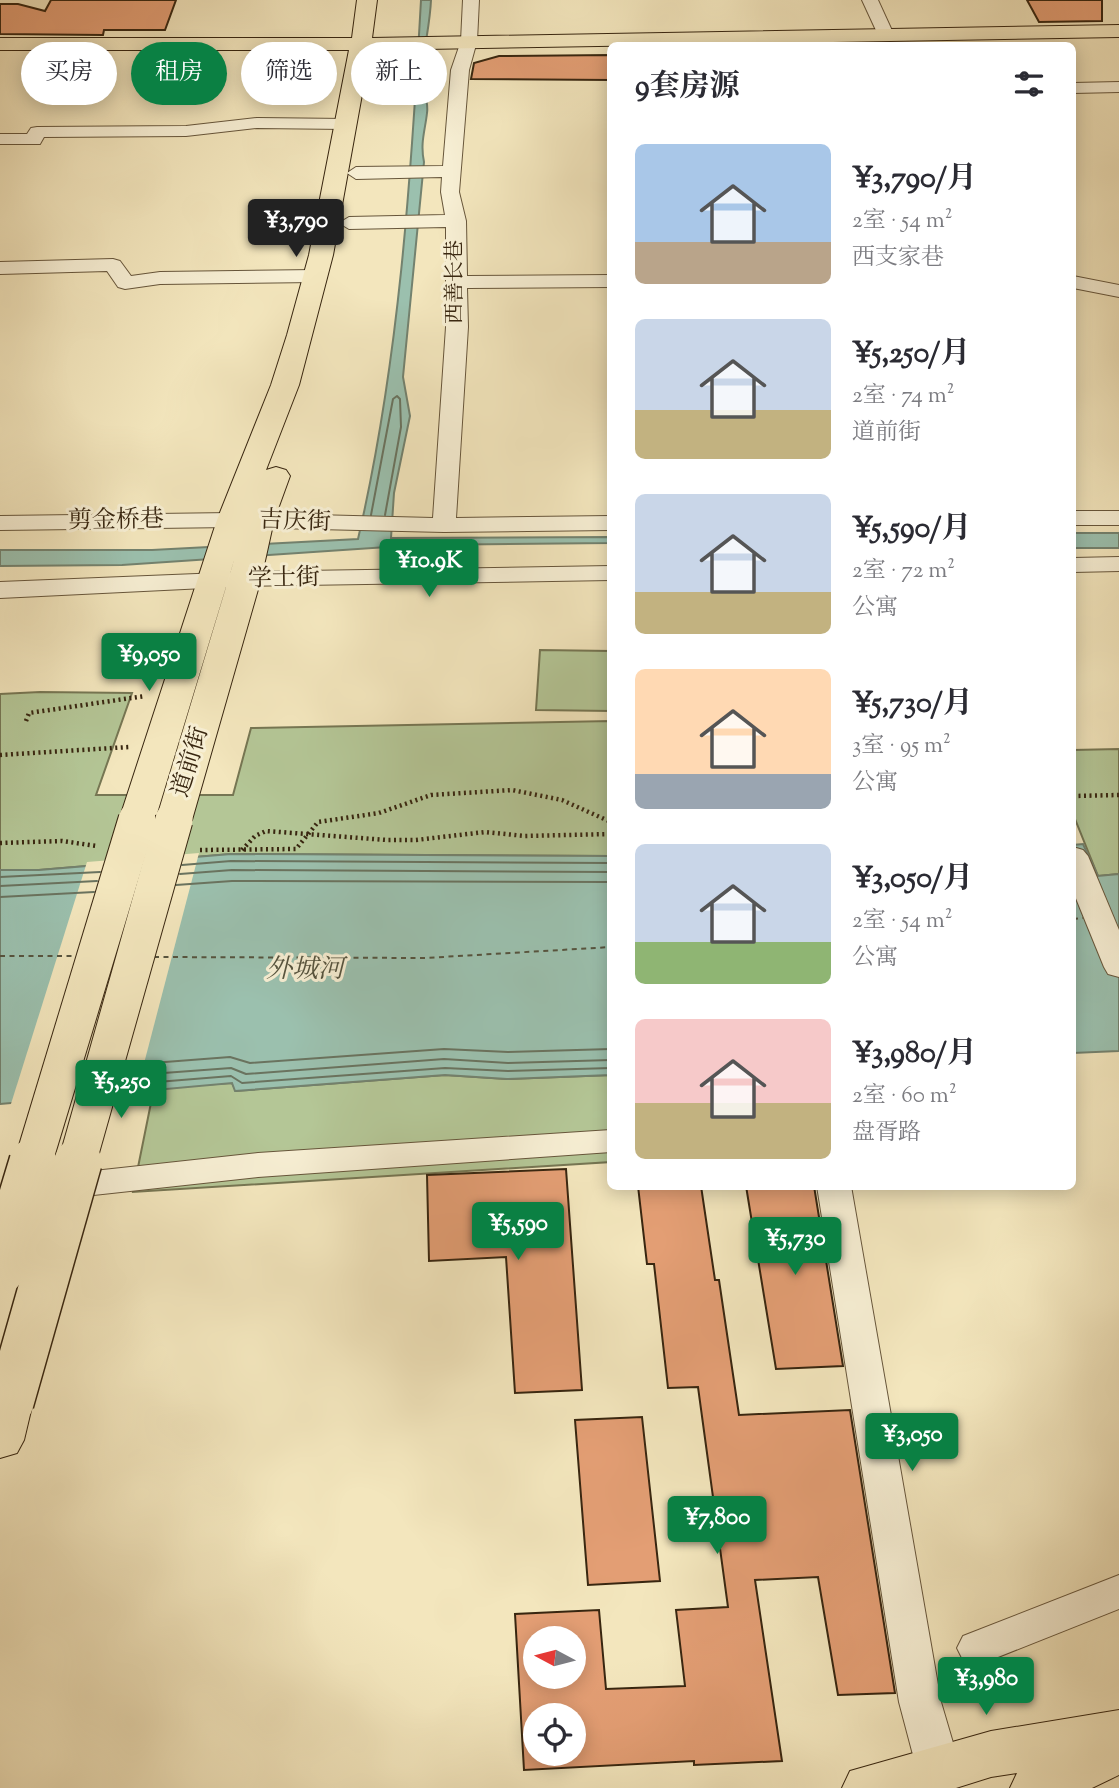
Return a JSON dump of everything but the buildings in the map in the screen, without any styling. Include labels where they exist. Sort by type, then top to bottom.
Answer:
[{"type":"main road","name":"道前街","points":[[367,0],[370,42]]},
{"type":"main road","name":"道前街","points":[[371,42],[384,0]]},
{"type":"main road","points":[[447,42],[832,40],[886,34],[1119,32]]},
{"type":"main road","points":[[0,44],[351,44]]},
{"type":"main road","name":"道前街","points":[[5,1421],[168,830],[237,552],[315,275],[352,105]]},
{"type":"main road","name":"道前街","points":[[0,1271],[168,830],[161,744],[178,691],[237,552],[289,442],[323,335],[349,223],[363,105]]},
{"type":"main road","points":[[869,1788],[992,1754],[1119,1733]]},
{"type":"main road","points":[[1037,1788],[1119,1750]]},
{"type":"street","name":"西善长巷","points":[[444,525],[457,327],[456,221],[450,192],[460,70],[469,41],[471,0]]},
{"type":"street","points":[[870,0],[886,34]]},
{"type":"street","points":[[1076,88],[1119,87]]},
{"type":"street","points":[[0,139],[34,140],[37,132],[186,131],[257,123],[346,124]]},
{"type":"street","points":[[356,173],[452,171]]},
{"type":"street","points":[[349,223],[456,221]]},
{"type":"street","points":[[0,268],[113,265],[125,283],[160,278],[315,275]]},
{"type":"street","points":[[455,282],[607,281]]},
{"type":"street","points":[[1076,283],[1119,291]]},
{"type":"street","points":[[1076,518],[1119,518]]},
{"type":"street","name":"剪金桥巷","points":[[0,523],[237,552]]},
{"type":"street","name":"吉庆街","points":[[237,552],[326,524],[607,523]]},
{"type":"street","name":"学士街","points":[[0,590],[237,552],[607,573]]},
{"type":"street","points":[[1076,565],[1119,564]]},
{"type":"street","points":[[1076,863],[1119,967]]},
{"type":"street","points":[[0,1194],[258,1165],[607,1141]]},
{"type":"street","points":[[835,1190],[920,1702],[939,1770]]},
{"type":"street","points":[[978,1648],[1119,1592]]},
{"type":"path","points":[[26,721],[29,713],[178,691]]},
{"type":"path","points":[[0,755],[161,744]]},
{"type":"path","points":[[168,830],[241,850],[296,849],[318,822],[380,813],[431,796],[512,790],[562,800],[607,820]]},
{"type":"path","points":[[1076,796],[1119,795]]},
{"type":"path","points":[[241,850],[255,836],[266,831],[306,836],[416,840],[485,832],[525,836],[607,834]]},
{"type":"path","points":[[0,843],[62,841],[109,847]]},
{"type":"shaded area","points":[[540,650],[607,651],[607,711],[536,710]]},
{"type":"shaded area","points":[[132,693],[96,795],[233,795],[251,728],[607,721],[607,856],[231,854],[39,870],[0,870],[0,694]]},
{"type":"shaded area","points":[[1119,749],[1119,874],[1098,876],[1076,821],[1076,750]]},
{"type":"shaded area","points":[[445,1075],[507,1079],[607,1075],[607,1162],[133,1192],[154,1088],[232,1083],[236,1091]]},
{"type":"water","points":[[421,0],[431,0],[426,42],[419,42]]},
{"type":"water","points":[[415,105],[427,105],[424,162],[403,377],[410,416],[394,493],[391,538],[607,537],[607,543],[417,545],[122,565],[0,566],[0,550],[152,550],[358,539],[384,405],[407,203]]},
{"type":"water","points":[[1076,533],[1119,533],[1119,548],[1076,548]]},
{"type":"water","points":[[1083,844],[1098,876],[1119,874],[1119,1051],[1076,1053],[1076,845]]},
{"type":"water","name":"外城河","points":[[231,854],[607,856],[607,1075],[507,1079],[445,1075],[235,1091],[232,1083],[0,1104],[0,870],[39,870]]},
{"type":"pier","points":[[199,853],[136,1094],[10,1107],[87,862]]},
{"type":"ferry route","points":[[1076,919],[1083,918]]},
{"type":"ferry route","points":[[154,957],[425,958],[607,947]]},
{"type":"ferry route","points":[[0,956],[78,956]]}]
